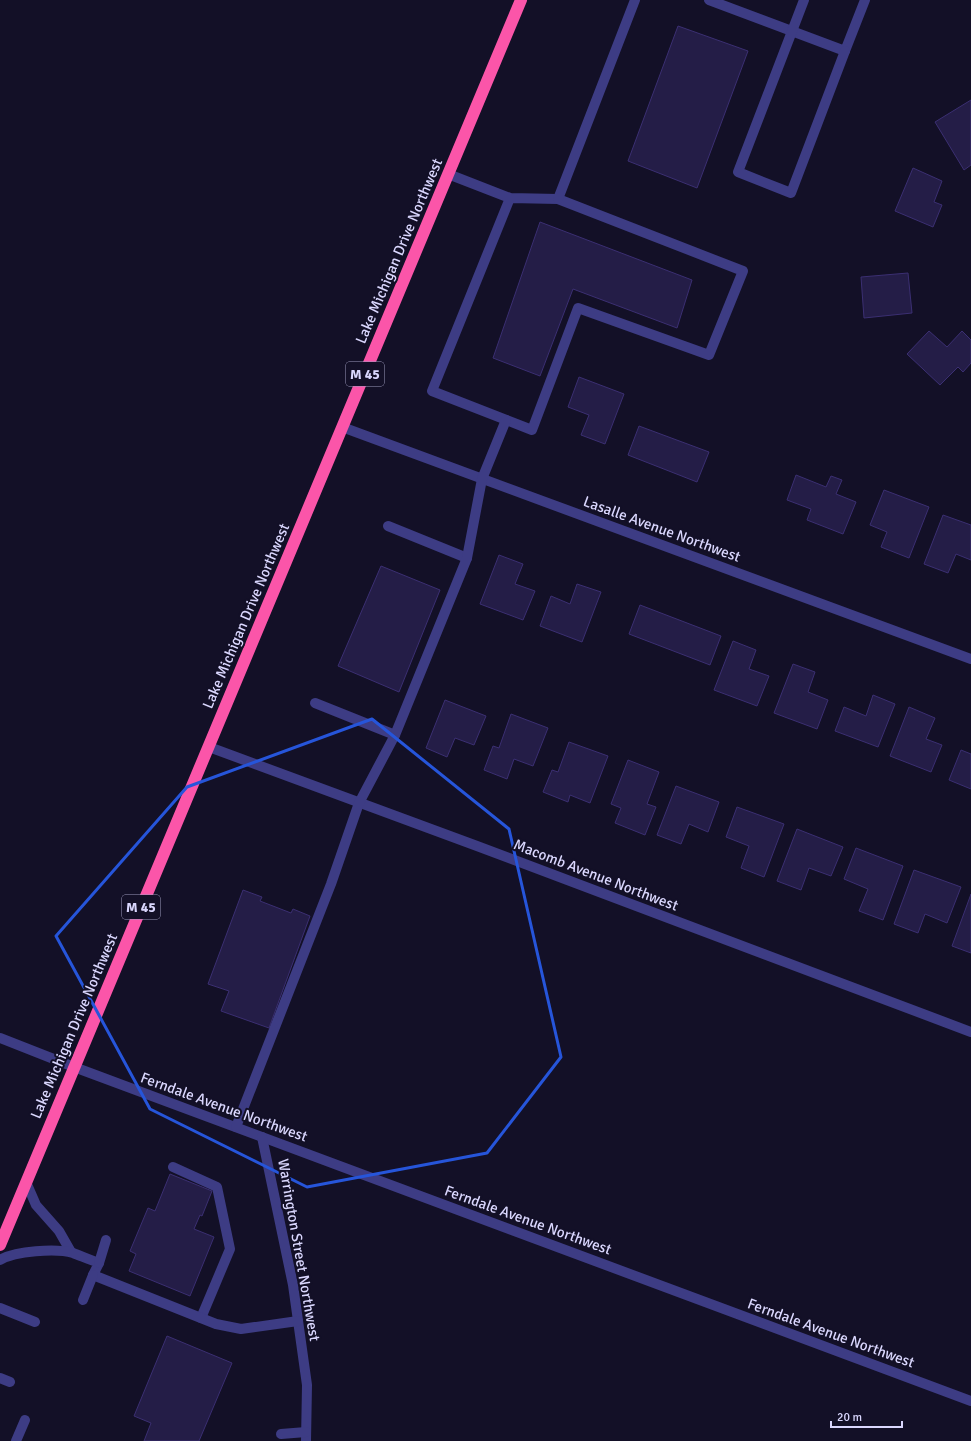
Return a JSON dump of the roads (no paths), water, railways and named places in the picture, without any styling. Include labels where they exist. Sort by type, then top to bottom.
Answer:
[{"type":"highway","name":"Lake Michigan Drive Northwest","points":[[0,1244],[521,0]]},
{"type":"street","points":[[558,199],[635,0]]},
{"type":"street","points":[[709,0],[845,51]]},
{"type":"street","points":[[804,0],[738,172],[791,193],[865,0]]},
{"type":"street","points":[[448,174],[510,198],[558,199],[743,271],[709,356],[578,308],[532,430],[432,391],[510,198]]},
{"type":"street","points":[[236,1127],[331,884],[359,803],[395,735],[467,558],[482,479],[506,420]]},
{"type":"street","name":"Lasalle Avenue Northwest","points":[[342,427],[971,659]]},
{"type":"street","points":[[388,526],[467,558]]},
{"type":"street","points":[[314,703],[395,735]]},
{"type":"street","name":"Macomb Avenue Northwest","points":[[209,748],[971,1032]]},
{"type":"street","name":"Ferndale Avenue Northwest","points":[[0,1038],[74,1067],[971,1401]]},
{"type":"street","name":"Warrington Street Northwest","points":[[262,1137],[293,1285],[307,1385],[306,1436]]},
{"type":"street","points":[[173,1167],[217,1187],[230,1248],[201,1318]]},
{"type":"street","points":[[26,1182],[36,1205],[59,1231],[71,1252]]},
{"type":"street","points":[[83,1300],[106,1240]]},
{"type":"street","points":[[0,1260],[7,1256],[24,1252],[50,1251],[71,1252],[98,1263]]},
{"type":"street","points":[[93,1275],[216,1324],[241,1329],[298,1321]]},
{"type":"street","points":[[0,1308],[35,1322]]},
{"type":"street","points":[[0,1378],[10,1382]]},
{"type":"street","points":[[16,1441],[25,1420]]},
{"type":"street","points":[[281,1434],[306,1436]]}]
